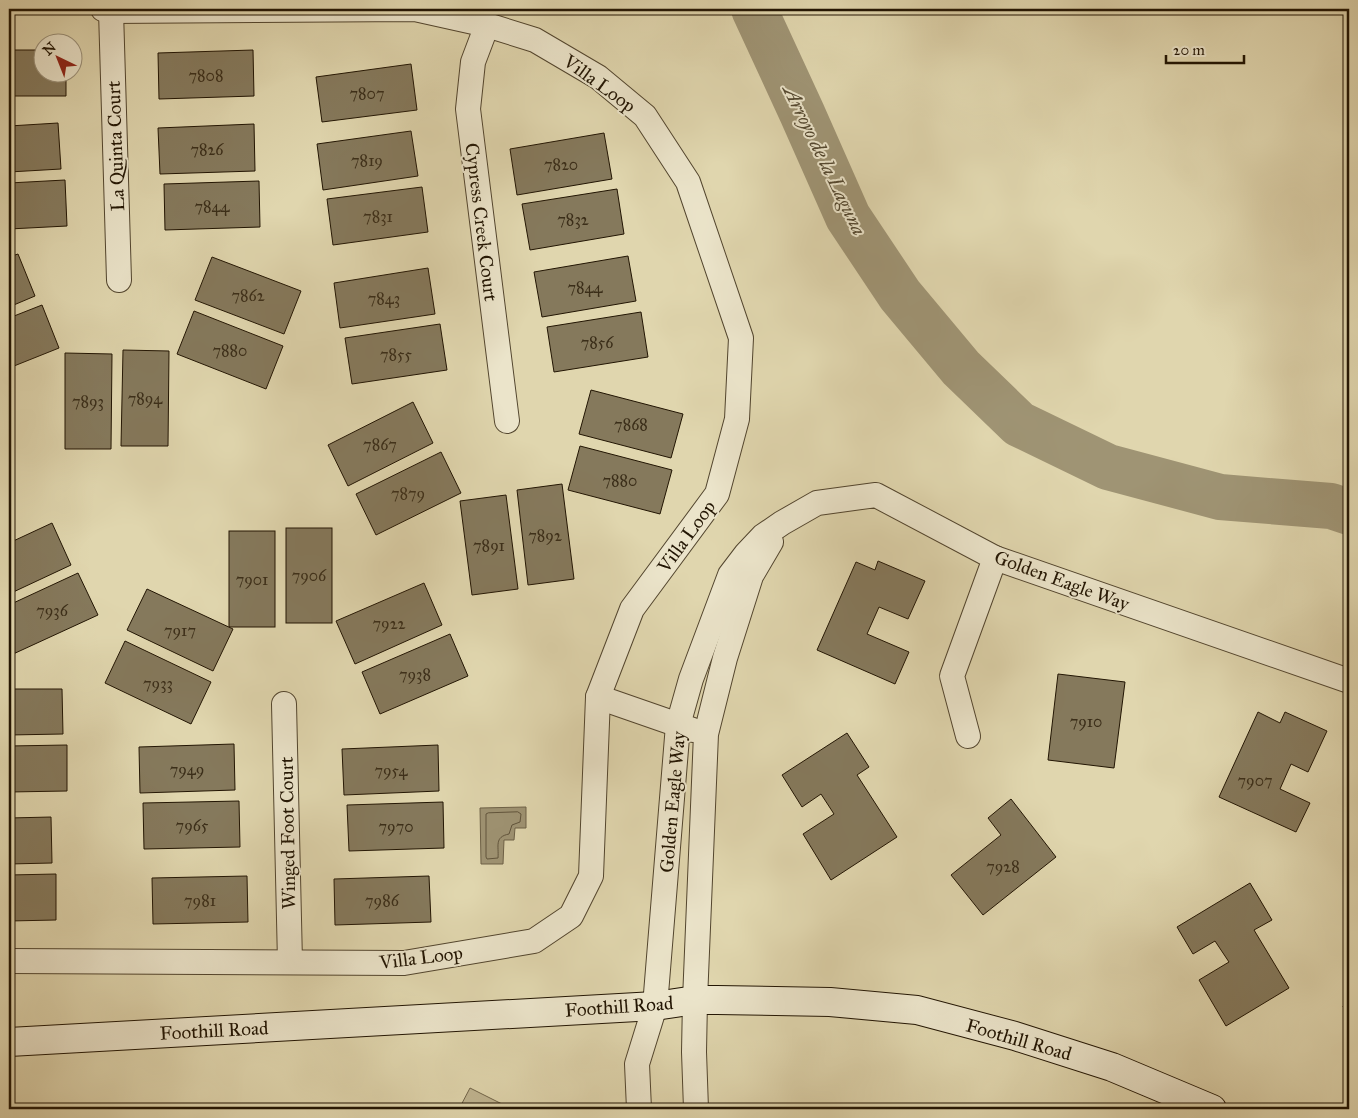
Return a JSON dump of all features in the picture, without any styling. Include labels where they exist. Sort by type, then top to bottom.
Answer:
[{"type":"main road","name":"Foothill Road","points":[[9,1042],[655,1006],[695,1000],[830,1002],[917,1010],[1014,1036],[1112,1067],[1212,1109]]},
{"type":"street","name":"Villa Loop","points":[[9,961],[404,963],[534,941],[571,916],[591,876],[598,696],[632,609],[717,494],[738,419],[741,338],[688,182],[645,116],[598,77],[536,40],[487,25],[415,9],[107,10]]},
{"type":"street","name":"La Quinta Court","points":[[107,10],[119,280]]},
{"type":"street","name":"Cypress Creek Court","points":[[487,25],[473,62],[468,109],[507,422]]},
{"type":"street","name":"Golden Eagle Way","points":[[639,1109],[637,1064],[655,1006],[678,725],[691,679],[730,575],[763,536],[782,523],[817,503],[876,495],[995,558],[1349,681]]},
{"type":"street","name":"Golden Eagle Way","points":[[696,1109],[695,1000],[706,734],[725,658],[751,576],[782,523]]},
{"type":"street","points":[[968,736],[952,676],[995,558]]},
{"type":"street","points":[[598,696],[706,734]]},
{"type":"street","name":"Winged Foot Court","points":[[284,704],[290,962]]},
{"type":"shaded area","points":[[470,1088],[512,1109],[459,1109]]},
{"type":"water","points":[[526,807],[526,828],[515,828],[514,840],[504,840],[503,864],[481,864],[480,808]]},
{"type":"building","points":[[9,50],[32,50],[32,82],[66,82],[66,96],[9,96]]},
{"type":"building","points":[[253,50],[254,96],[159,99],[158,53]]},
{"type":"building","points":[[411,64],[417,110],[322,122],[316,77]]},
{"type":"building","points":[[58,123],[61,169],[9,172],[9,126]]},
{"type":"building","points":[[254,124],[255,171],[160,174],[158,128]]},
{"type":"building","points":[[411,131],[418,176],[323,190],[317,144]]},
{"type":"building","points":[[604,133],[612,179],[517,195],[510,149]]},
{"type":"building","points":[[65,180],[67,226],[9,229],[9,183]]},
{"type":"building","points":[[259,181],[260,227],[165,230],[164,184]]},
{"type":"building","points":[[422,187],[428,232],[333,245],[327,199]]},
{"type":"building","points":[[617,189],[624,234],[530,250],[522,204]]},
{"type":"building","points":[[18,254],[35,296],[9,307],[9,257]]},
{"type":"building","points":[[628,256],[636,301],[542,317],[534,272]]},
{"type":"building","points":[[212,257],[301,291],[284,334],[195,300]]},
{"type":"building","points":[[428,268],[435,314],[340,328],[334,283]]},
{"type":"building","points":[[42,305],[59,348],[9,368],[9,318]]},
{"type":"building","points":[[194,311],[283,346],[266,389],[177,354]]},
{"type":"building","points":[[641,312],[648,357],[554,372],[547,327]]},
{"type":"building","points":[[440,324],[447,370],[352,384],[345,338]]},
{"type":"building","points":[[123,350],[169,351],[168,446],[121,446]]},
{"type":"building","points":[[65,353],[112,354],[111,449],[65,449]]},
{"type":"building","points":[[591,390],[683,414],[671,458],[579,434]]},
{"type":"building","points":[[413,402],[433,443],[348,486],[328,445]]},
{"type":"building","points":[[580,446],[672,470],[660,514],[568,490]]},
{"type":"building","points":[[441,452],[461,493],[376,535],[356,494]]},
{"type":"building","points":[[562,484],[574,579],[528,585],[517,490]]},
{"type":"building","points":[[506,495],[518,589],[472,595],[460,501]]},
{"type":"building","points":[[52,523],[71,565],[9,594],[9,543]]},
{"type":"building","points":[[286,528],[332,528],[332,623],[286,623]]},
{"type":"building","points":[[229,531],[275,531],[275,627],[229,627]]},
{"type":"building","points":[[878,561],[925,581],[908,619],[879,607],[867,634],[909,652],[895,684],[817,650],[856,562],[875,570]]},
{"type":"building","points":[[78,573],[98,615],[11,655],[9,651],[9,605]]},
{"type":"building","points":[[424,583],[442,625],[355,664],[336,621]]},
{"type":"building","points":[[147,589],[233,629],[213,671],[127,630]]},
{"type":"building","points":[[450,634],[468,676],[380,714],[362,672]]},
{"type":"building","points":[[125,641],[211,682],[191,724],[105,683]]},
{"type":"building","points":[[1058,674],[1125,682],[1114,768],[1048,760]]},
{"type":"building","points":[[9,689],[62,689],[63,734],[9,735]]},
{"type":"building","points":[[1258,712],[1280,723],[1285,712],[1327,731],[1308,772],[1291,764],[1280,789],[1310,803],[1296,832],[1219,797]]},
{"type":"building","points":[[847,733],[869,767],[857,775],[897,837],[831,880],[803,834],[834,814],[821,794],[802,807],[782,775]]},
{"type":"building","points":[[234,744],[235,790],[140,793],[139,747]]},
{"type":"building","points":[[67,745],[67,791],[9,792],[9,746]]},
{"type":"building","points":[[438,745],[439,791],[344,795],[342,749]]},
{"type":"building","points":[[1011,799],[1056,857],[983,915],[951,875],[1001,835],[988,818]]},
{"type":"building","points":[[239,801],[240,847],[144,849],[143,803]]},
{"type":"building","points":[[443,802],[444,848],[349,851],[347,805]]},
{"type":"building","points":[[51,817],[52,863],[9,864],[9,818]]},
{"type":"building","points":[[56,874],[56,920],[9,921],[9,875]]},
{"type":"building","points":[[247,876],[248,922],[153,924],[152,878]]},
{"type":"building","points":[[429,876],[431,922],[335,925],[334,879]]},
{"type":"building","points":[[1250,883],[1272,920],[1254,930],[1289,988],[1226,1026],[1199,980],[1229,962],[1215,941],[1193,954],[1177,927]]},
{"type":"building","points":[[1349,1004],[1349,1024],[1343,1006]]},
{"type":"waterway","name":"Arroyo de la Laguna","points":[[754,9],[848,217],[900,295],[961,368],[1019,424],[1108,467],[1220,497],[1331,506],[1349,512]]}]
